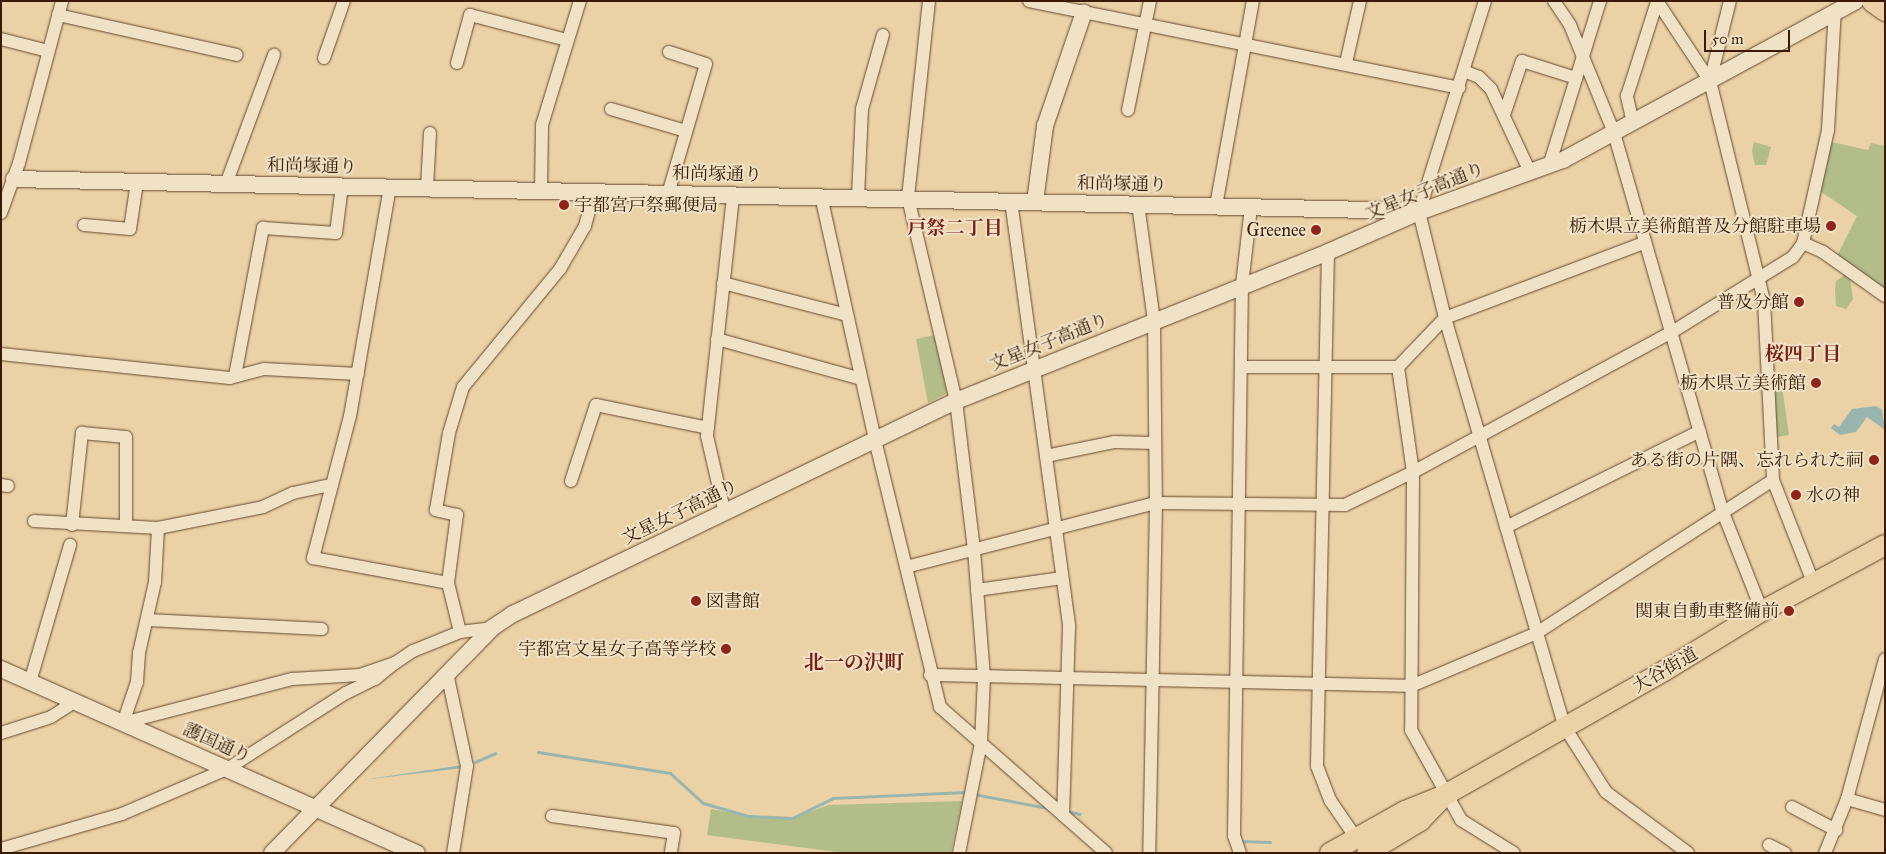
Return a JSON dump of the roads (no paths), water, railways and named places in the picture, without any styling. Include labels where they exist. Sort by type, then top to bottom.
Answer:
[{"type":"highway","points":[[1872,1],[1885,10]]},
{"type":"main road","name":"大谷街道","points":[[1330,853],[1361,845],[1404,811],[1445,795],[1664,671],[1813,582],[1885,546]]},
{"type":"street","points":[[1,213],[5,195],[14,180],[62,1]]},
{"type":"street","points":[[324,58],[344,1]]},
{"type":"street","points":[[541,190],[542,125],[580,1]]},
{"type":"street","points":[[929,1],[908,198],[956,401],[974,550],[984,677],[980,743],[959,853]]},
{"type":"street","points":[[1128,110],[1150,1]]},
{"type":"street","points":[[1216,206],[1253,1]]},
{"type":"street","points":[[1346,63],[1360,1]]},
{"type":"street","points":[[1485,1],[1419,212],[1445,318],[1480,434],[1535,634],[1564,726],[1606,792],[1688,853]]},
{"type":"street","points":[[1554,1],[1570,25],[1614,133],[1722,510],[1762,611]]},
{"type":"street","points":[[1549,166],[1600,1]]},
{"type":"street","points":[[1657,1],[1710,81],[1758,279],[1768,331],[1772,480],[1813,582]]},
{"type":"street","points":[[1632,123],[1627,96],[1657,1]]},
{"type":"street","points":[[1710,81],[1730,1]]},
{"type":"street","name":"文星女子高通り","points":[[272,853],[492,628],[512,614],[725,514],[956,401],[1328,252],[1419,212],[1549,166],[1710,81],[1835,10],[1856,1]]},
{"type":"street","points":[[1037,2],[1145,25],[1346,63],[1459,88]]},
{"type":"street","points":[[906,567],[1156,503],[1345,505],[1413,472],[1480,434],[1672,332],[1793,257],[1803,243],[1828,130],[1835,10]]},
{"type":"street","points":[[1035,202],[1045,126],[1084,12]]},
{"type":"street","points":[[58,15],[237,55]]},
{"type":"street","points":[[457,63],[470,15],[568,40]]},
{"type":"street","points":[[858,197],[862,109],[883,35]]},
{"type":"street","points":[[1,39],[48,50]]},
{"type":"street","points":[[668,194],[706,64],[669,52]]},
{"type":"street","points":[[226,184],[274,54]]},
{"type":"street","points":[[1504,115],[1522,61],[1576,78]]},
{"type":"street","points":[[1464,71],[1486,83],[1504,115],[1530,172]]},
{"type":"street","points":[[612,110],[686,131]]},
{"type":"street","points":[[427,188],[430,134]]},
{"type":"street","name":"和尚塚通り","points":[[14,180],[821,196],[1419,212]]},
{"type":"street","points":[[84,225],[130,229],[137,182]]},
{"type":"street","points":[[235,376],[263,228],[336,233],[342,186]]},
{"type":"street","points":[[390,187],[358,374],[313,558],[448,582]]},
{"type":"street","points":[[460,632],[448,582],[457,515],[436,510],[449,433],[463,387],[560,269],[585,226],[594,192]]},
{"type":"street","points":[[725,514],[707,436],[733,195]]},
{"type":"street","points":[[821,196],[875,440],[930,675],[940,707],[1106,853]]},
{"type":"street","points":[[1011,201],[1069,627],[1069,679],[1063,815]]},
{"type":"street","points":[[1138,204],[1154,321],[1156,503],[1148,853]]},
{"type":"street","points":[[1240,853],[1234,836],[1243,367],[1242,285],[1251,207]]},
{"type":"street","points":[[1243,367],[1326,369],[1398,367],[1445,318],[1644,243]]},
{"type":"street","points":[[1803,243],[1823,252],[1885,296]]},
{"type":"street","points":[[1328,252],[1324,506],[1316,766],[1330,800],[1361,845]]},
{"type":"street","points":[[724,282],[847,315]]},
{"type":"street","points":[[717,339],[861,379]]},
{"type":"street","points":[[1,354],[235,376],[264,369],[358,374]]},
{"type":"street","points":[[1398,367],[1413,472],[1411,730],[1460,820],[1514,853]]},
{"type":"street","points":[[571,481],[596,405],[708,428]]},
{"type":"street","points":[[1506,527],[1700,431]]},
{"type":"street","points":[[72,525],[82,433],[126,437],[126,525]]},
{"type":"street","points":[[1046,456],[1114,442],[1155,443]]},
{"type":"street","points":[[930,675],[1411,686],[1535,634],[1722,510],[1772,480]]},
{"type":"street","points":[[34,521],[72,525],[126,525],[158,528],[263,507],[300,491],[332,485]]},
{"type":"street","points":[[123,723],[137,682],[139,653],[148,620],[159,549],[158,528]]},
{"type":"street","points":[[30,682],[70,545]]},
{"type":"street","points":[[977,590],[1062,578]]},
{"type":"street","points":[[148,620],[322,628]]},
{"type":"street","points":[[1,849],[122,814],[227,769],[346,693],[376,679],[413,651],[460,632],[492,628]]},
{"type":"street","points":[[1825,853],[1836,830],[1847,799],[1885,659]]},
{"type":"street","points":[[123,723],[292,679],[360,675],[395,663]]},
{"type":"street","name":"護国通り","points":[[1,669],[417,853]]},
{"type":"street","points":[[447,673],[467,766],[453,853]]},
{"type":"street","points":[[1,732],[51,717],[76,702]]},
{"type":"street","points":[[1847,799],[1885,810]]},
{"type":"street","points":[[1792,807],[1836,830]]},
{"type":"street","points":[[552,816],[674,833],[671,853]]},
{"type":"street","points":[[1769,845],[1785,853]]},
{"type":"water","points":[[1876,406],[1882,410],[1885,430],[1867,417],[1856,432],[1840,435],[1831,428],[1834,424],[1839,427],[1852,409]]},
{"type":"water","points":[[463,765],[463,768],[362,780]]},
{"type":"waterway","points":[[538,752],[670,773],[703,803],[748,816],[792,818],[833,798],[967,792]]},
{"type":"waterway","points":[[475,762],[495,753]]},
{"type":"waterway","points":[[973,794],[1048,808]]},
{"type":"waterway","points":[[1066,811],[1080,814]]},
{"type":"waterway","points":[[1239,841],[1270,842]]},
{"type":"place","name":"宇都宮戸祭郵便局","points":[[564,205]]},
{"type":"place","name":"栃木県立美術館普及分館駐車場","points":[[1831,226]]},
{"type":"place","name":"Greenee","points":[[1316,230]]},
{"type":"place","name":"普及分館","points":[[1799,302]]},
{"type":"place","name":"栃木県立美術館","points":[[1816,383]]},
{"type":"place","name":"ある街の片隅、忘れられた祠","points":[[1874,460]]},
{"type":"place","name":"水の神","points":[[1796,495]]},
{"type":"place","name":"図書館","points":[[696,601]]},
{"type":"place","name":"関東自動車整備前","points":[[1789,611]]},
{"type":"place","name":"宇都宮文星女子高等学校","points":[[726,649]]},
{"type":"district","name":"戸祭二丁目","points":[[955,228]]},
{"type":"district","name":"桜四丁目","points":[[1803,354]]},
{"type":"district","name":"北一の沢町","points":[[854,662]]}]
